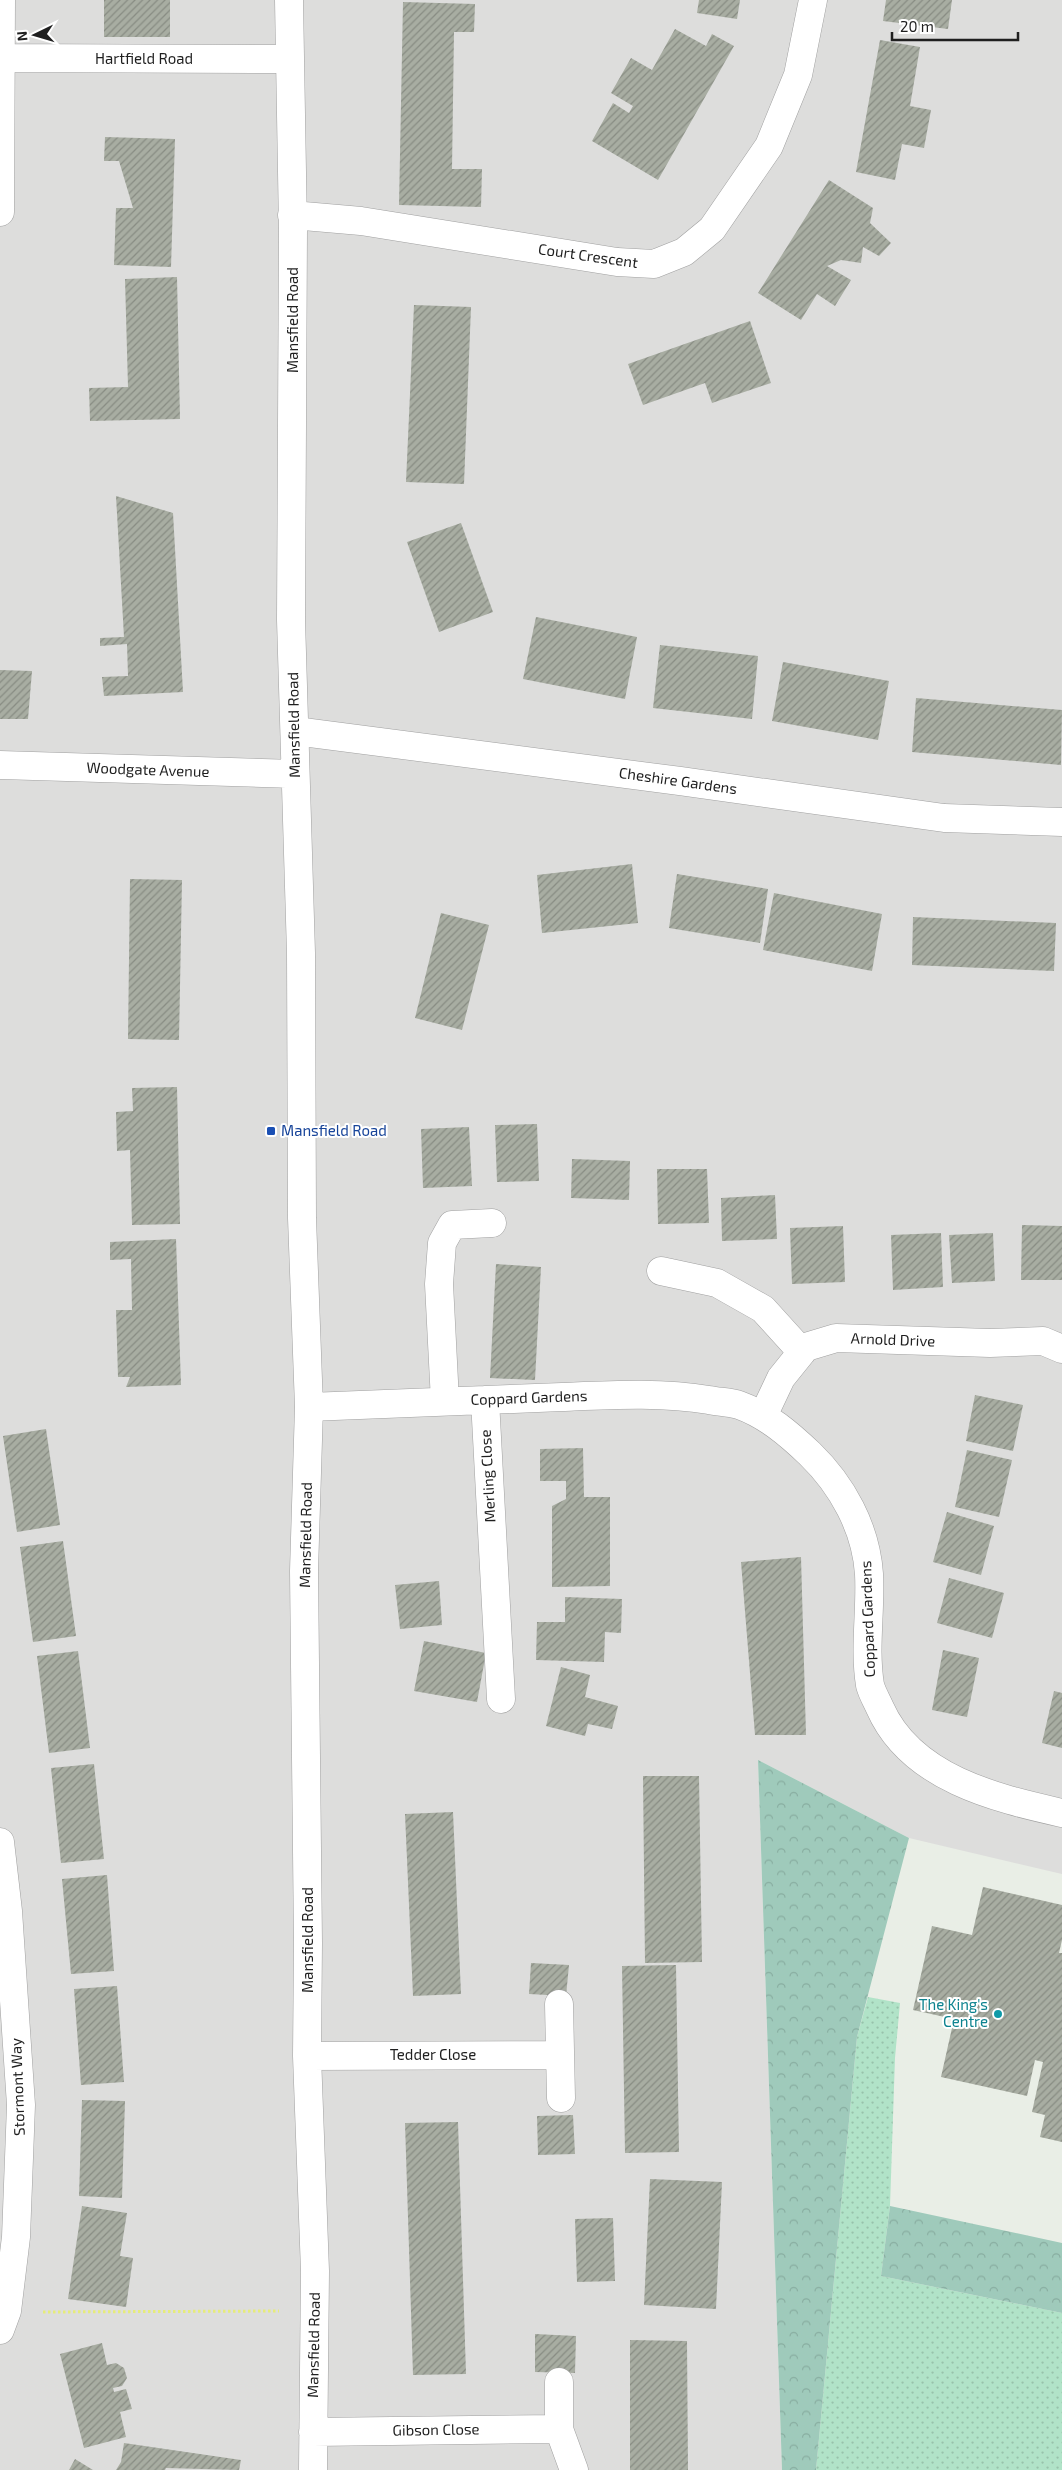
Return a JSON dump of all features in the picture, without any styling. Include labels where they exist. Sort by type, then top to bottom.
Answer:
[{"type":"street","points":[[0,212],[1,0]]},
{"type":"street","name":"Mansfield Road","points":[[289,0],[288,59],[292,215],[293,462],[291,620],[300,953],[302,1218],[308,1407],[304,1571],[308,1943],[307,2056],[315,2271],[313,2470]]},
{"type":"street","name":"Court Crescent","points":[[292,215],[361,221],[617,262],[654,264],[684,252],[712,229],[769,146],[798,75],[813,0]]},
{"type":"street","name":"Hartfield Road","points":[[1,58],[288,59]]},
{"type":"street","name":"Cheshire Gardens","points":[[295,731],[680,781],[944,818],[1062,822]]},
{"type":"street","name":"Woodgate Avenue","points":[[0,765],[296,774]]},
{"type":"street","points":[[445,1402],[439,1284],[442,1243],[452,1225],[492,1223]]},
{"type":"street","points":[[661,1271],[718,1283],[763,1309],[802,1352]]},
{"type":"street","name":"Arnold Drive","points":[[763,1416],[781,1378],[806,1347],[836,1338],[990,1343],[1043,1341],[1062,1349]]},
{"type":"street","name":"Coppard Gardens","points":[[308,1407],[615,1395],[682,1396],[737,1405],[763,1416],[792,1436],[825,1469],[844,1496],[862,1535],[869,1572],[867,1647],[870,1688],[884,1719],[904,1744],[938,1772],[1003,1799],[1062,1813]]},
{"type":"street","name":"Merling Close","points":[[485,1400],[501,1700]]},
{"type":"street","name":"Stormont Way","points":[[0,1842],[4,1911],[21,2105],[16,2237],[4,2321]]},
{"type":"street","points":[[559,2004],[561,2098]]},
{"type":"street","name":"Tedder Close","points":[[307,2056],[560,2055]]},
{"type":"street","points":[[559,2382],[559,2428],[574,2470]]},
{"type":"street","name":"Gibson Close","points":[[313,2432],[559,2428]]},
{"type":"path","points":[[4,2321],[314,2311]]},
{"type":"shaded area","points":[[0,0],[1062,0],[1062,1874],[909,1838],[758,1760],[782,2470],[0,2470]]},
{"type":"green space","points":[[758,1760],[909,1838],[857,2037],[816,2470],[782,2470]]},
{"type":"green space","points":[[868,1997],[900,2003],[895,2058],[890,2206],[881,2276],[1062,2313],[1062,2470],[816,2470],[857,2037]]},
{"type":"green space","points":[[890,2206],[1062,2243],[1062,2313],[881,2276]]},
{"type":"building","points":[[104,0],[170,0],[170,37],[104,37]]},
{"type":"building","points":[[699,0],[740,0],[737,19],[697,13]]},
{"type":"building","points":[[886,0],[952,0],[948,29],[883,21]]},
{"type":"building","points":[[403,2],[475,4],[474,32],[454,32],[452,169],[482,169],[481,207],[399,205]]},
{"type":"building","points":[[675,29],[706,46],[712,34],[734,46],[658,180],[592,141],[613,103],[629,113],[633,106],[611,93],[631,58],[652,70]]},
{"type":"building","points":[[880,40],[920,47],[910,106],[931,110],[924,148],[902,144],[895,180],[856,172]]},
{"type":"building","points":[[105,137],[175,139],[171,267],[114,265],[116,208],[133,208],[119,161],[104,161]]},
{"type":"building","points":[[829,180],[873,208],[870,223],[891,243],[879,256],[863,247],[861,263],[841,260],[827,266],[851,280],[835,306],[817,294],[801,320],[758,293]]},
{"type":"building","points":[[177,277],[180,419],[90,421],[89,388],[128,387],[125,279]]},
{"type":"building","points":[[414,305],[471,307],[464,484],[406,482]]},
{"type":"building","points":[[750,321],[771,383],[712,403],[705,383],[643,405],[628,364]]},
{"type":"building","points":[[116,496],[173,513],[183,692],[104,696],[102,677],[128,676],[127,644],[100,646],[100,638],[124,637]]},
{"type":"building","points":[[461,523],[493,612],[439,632],[407,542]]},
{"type":"building","points":[[536,617],[637,637],[625,699],[523,679]]},
{"type":"building","points":[[660,645],[758,656],[752,719],[653,708]]},
{"type":"building","points":[[783,662],[889,681],[878,740],[772,721]]},
{"type":"building","points":[[0,670],[32,671],[28,719],[0,719]]},
{"type":"building","points":[[916,698],[1062,710],[1061,765],[912,752]]},
{"type":"building","points":[[632,864],[638,923],[542,933],[537,875]]},
{"type":"building","points":[[677,874],[768,889],[760,943],[669,928]]},
{"type":"building","points":[[130,879],[182,880],[179,1040],[128,1039]]},
{"type":"building","points":[[774,893],[882,914],[872,971],[763,950]]},
{"type":"building","points":[[441,913],[489,925],[462,1030],[415,1018]]},
{"type":"building","points":[[913,917],[1056,923],[1054,971],[912,965]]},
{"type":"building","points":[[177,1087],[180,1224],[132,1225],[130,1150],[117,1151],[116,1112],[133,1111],[132,1088]]},
{"type":"building","points":[[537,1124],[539,1181],[497,1182],[495,1125]]},
{"type":"building","points":[[469,1127],[472,1186],[423,1188],[421,1129]]},
{"type":"building","points":[[572,1159],[630,1161],[629,1200],[571,1198]]},
{"type":"building","points":[[657,1169],[707,1169],[709,1223],[658,1224]]},
{"type":"building","points":[[775,1195],[777,1239],[722,1241],[721,1198]]},
{"type":"building","points":[[1022,1225],[1062,1226],[1062,1280],[1021,1280]]},
{"type":"building","points":[[843,1226],[845,1282],[792,1284],[790,1228]]},
{"type":"building","points":[[941,1233],[943,1287],[893,1290],[891,1235]]},
{"type":"building","points":[[993,1233],[995,1281],[952,1283],[949,1235]]},
{"type":"building","points":[[176,1239],[181,1385],[126,1387],[130,1377],[118,1377],[116,1310],[132,1310],[131,1259],[110,1260],[110,1242]]},
{"type":"building","points":[[496,1264],[541,1267],[535,1380],[490,1378]]},
{"type":"building","points":[[975,1395],[1023,1405],[1013,1451],[966,1441]]},
{"type":"building","points":[[46,1429],[60,1525],[17,1532],[3,1436]]},
{"type":"building","points":[[583,1448],[584,1497],[610,1497],[610,1586],[552,1587],[552,1506],[566,1499],[566,1481],[540,1481],[540,1449]]},
{"type":"building","points":[[967,1450],[1012,1460],[999,1517],[955,1507]]},
{"type":"building","points":[[947,1512],[994,1526],[981,1575],[933,1562]]},
{"type":"building","points":[[63,1541],[76,1636],[33,1642],[20,1547]]},
{"type":"building","points":[[801,1557],[806,1735],[755,1735],[741,1562]]},
{"type":"building","points":[[949,1578],[1004,1593],[992,1638],[937,1623]]},
{"type":"building","points":[[439,1581],[442,1625],[400,1629],[395,1585]]},
{"type":"building","points":[[565,1597],[622,1599],[621,1633],[605,1632],[604,1662],[536,1660],[537,1622],[565,1622]]},
{"type":"building","points":[[424,1641],[486,1653],[477,1702],[414,1691]]},
{"type":"building","points":[[943,1650],[979,1658],[967,1717],[932,1710]]},
{"type":"building","points":[[78,1651],[90,1748],[49,1753],[37,1656]]},
{"type":"building","points":[[561,1667],[590,1675],[585,1697],[618,1706],[612,1729],[588,1724],[585,1736],[546,1726]]},
{"type":"building","points":[[1054,1691],[1062,1693],[1062,1748],[1042,1743]]},
{"type":"building","points":[[94,1764],[104,1859],[61,1863],[51,1768]]},
{"type":"building","points":[[643,1776],[699,1776],[702,1962],[645,1963]]},
{"type":"building","points":[[453,1812],[461,1994],[413,1996],[405,1814]]},
{"type":"building","points":[[107,1875],[114,1971],[71,1974],[62,1879]]},
{"type":"building","name":"The King's Centre","points":[[983,1887],[1062,1905],[1062,1940],[1059,1953],[1062,1953],[1062,2142],[1040,2137],[1045,2115],[1032,2112],[1043,2062],[1035,2060],[1027,2096],[941,2077],[954,2019],[913,2010],[932,1926],[972,1935]]},
{"type":"building","points":[[531,1963],[569,1965],[566,1996],[529,1994]]},
{"type":"building","points":[[676,1965],[679,2152],[625,2153],[622,1966]]},
{"type":"building","points":[[117,1986],[124,2082],[81,2085],[74,1989]]},
{"type":"building","points":[[82,2100],[125,2101],[122,2198],[79,2196]]},
{"type":"building","points":[[573,2115],[575,2154],[538,2155],[537,2116]]},
{"type":"building","points":[[458,2122],[466,2374],[413,2375],[405,2123]]},
{"type":"building","points":[[650,2179],[722,2182],[716,2309],[644,2305]]},
{"type":"building","points":[[82,2206],[127,2213],[120,2256],[133,2258],[126,2307],[68,2299]]},
{"type":"building","points":[[613,2218],[615,2281],[577,2282],[575,2219]]},
{"type":"building","points":[[535,2334],[576,2336],[575,2373],[535,2372]]},
{"type":"building","points":[[630,2340],[687,2341],[688,2470],[630,2470]]},
{"type":"building","points":[[102,2343],[107,2365],[116,2363],[124,2368],[127,2378],[122,2386],[113,2388],[114,2392],[126,2389],[132,2409],[120,2412],[126,2437],[84,2448],[60,2354]]},
{"type":"building","points":[[124,2443],[241,2460],[239,2470],[166,2468],[165,2470],[116,2470],[121,2462]]},
{"type":"building","points":[[75,2459],[93,2470],[69,2470]]},
{"type":"place","name":"Mansfield Road","points":[[271,1131]]},
{"type":"place","name":"The King's Centre","points":[[998,2014]]}]
